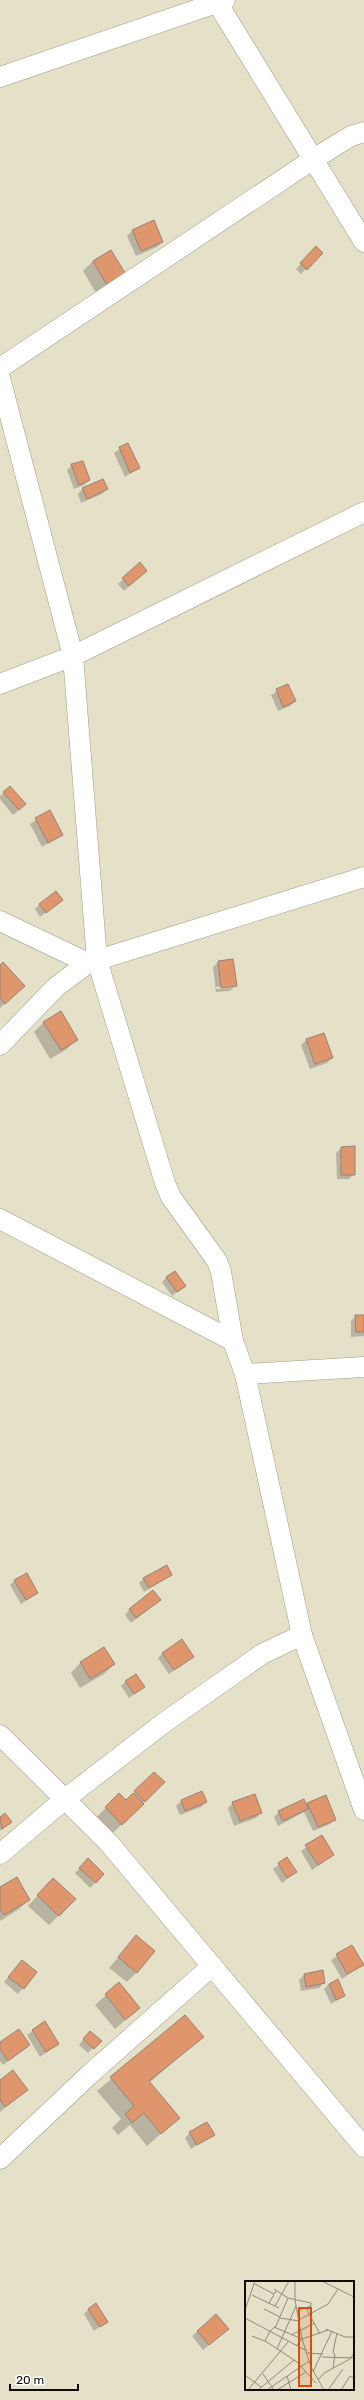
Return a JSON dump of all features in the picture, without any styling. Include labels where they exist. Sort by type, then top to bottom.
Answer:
[{"type":"street","points":[[0,77],[221,2],[312,160],[364,242]]},
{"type":"street","points":[[0,368],[312,160],[351,136],[364,132]]},
{"type":"street","points":[[1,384],[73,656],[92,961],[164,1183],[171,1197],[217,1261],[221,1272],[233,1341],[245,1374],[302,1635],[364,1810]]},
{"type":"street","points":[[0,684],[73,656],[364,512]]},
{"type":"street","points":[[0,1045],[56,987],[92,961],[364,877]]},
{"type":"street","points":[[0,921],[92,961]]},
{"type":"street","points":[[0,1219],[233,1341]]},
{"type":"street","points":[[245,1374],[364,1367]]},
{"type":"street","points":[[0,1854],[65,1799],[164,1722],[262,1654],[302,1635]]},
{"type":"street","points":[[0,1735],[108,1842],[364,2147]]},
{"type":"street","points":[[0,2159],[90,2074],[212,1966]]},
{"type":"building","points":[[154,220],[163,242],[141,251],[132,230]]},
{"type":"building","points":[[316,246],[323,253],[307,270],[300,263]]},
{"type":"building","points":[[111,250],[127,276],[108,287],[93,261]]},
{"type":"building","points":[[128,443],[140,468],[130,473],[119,447]]},
{"type":"building","points":[[83,461],[90,480],[79,485],[71,464]]},
{"type":"building","points":[[103,479],[108,489],[87,499],[82,488]]},
{"type":"building","points":[[140,562],[147,571],[129,586],[122,578]]},
{"type":"building","points":[[288,684],[296,701],[283,707],[276,689]]},
{"type":"building","points":[[10,786],[26,804],[19,810],[3,792]]},
{"type":"building","points":[[50,810],[63,835],[48,843],[35,818]]},
{"type":"building","points":[[56,891],[63,900],[46,913],[39,904]]},
{"type":"building","points":[[233,959],[237,986],[221,988],[218,961]]},
{"type":"building","points":[[3,962],[25,986],[5,1004],[0,998],[0,965]]},
{"type":"building","points":[[61,1011],[78,1040],[61,1050],[43,1022]]},
{"type":"building","points":[[324,1033],[333,1058],[315,1064],[306,1039]]},
{"type":"building","points":[[355,1146],[355,1175],[341,1175],[341,1147]]},
{"type":"building","points":[[175,1271],[186,1286],[177,1292],[166,1277]]},
{"type":"building","points":[[355,1315],[364,1315],[364,1332],[356,1332]]},
{"type":"building","points":[[167,1565],[172,1575],[149,1588],[143,1578]]},
{"type":"building","points":[[27,1573],[38,1593],[26,1600],[14,1580]]},
{"type":"building","points":[[153,1590],[161,1600],[136,1618],[129,1609]]},
{"type":"building","points":[[182,1639],[194,1657],[174,1670],[162,1653]]},
{"type":"building","points":[[104,1647],[115,1664],[90,1679],[80,1662]]},
{"type":"building","points":[[136,1674],[145,1687],[134,1694],[125,1681]]},
{"type":"building","points":[[154,1772],[165,1782],[145,1802],[134,1791]]},
{"type":"building","points":[[202,1791],[207,1802],[185,1811],[181,1800]]},
{"type":"building","points":[[119,1793],[126,1800],[133,1793],[144,1804],[122,1825],[105,1807]]},
{"type":"building","points":[[255,1794],[262,1813],[240,1821],[232,1802]]},
{"type":"building","points":[[326,1795],[336,1820],[318,1827],[307,1803]]},
{"type":"building","points":[[304,1799],[308,1809],[283,1821],[278,1811]]},
{"type":"building","points":[[5,1813],[12,1822],[2,1829],[0,1817]]},
{"type":"building","points":[[322,1835],[334,1855],[318,1865],[305,1845]]},
{"type":"building","points":[[287,1857],[297,1872],[287,1878],[278,1863]]},
{"type":"building","points":[[88,1858],[104,1874],[96,1883],[79,1868]]},
{"type":"building","points":[[17,1877],[30,1900],[4,1915],[0,1909],[0,1887]]},
{"type":"building","points":[[53,1878],[76,1899],[59,1916],[37,1895]]},
{"type":"building","points":[[136,1935],[155,1951],[137,1973],[118,1957]]},
{"type":"building","points":[[352,1945],[364,1965],[347,1974],[336,1954]]},
{"type":"building","points":[[22,1960],[37,1972],[24,1989],[8,1977]]},
{"type":"building","points":[[323,1970],[325,1983],[306,1987],[304,1974]]},
{"type":"building","points":[[338,1979],[345,1996],[336,2000],[329,1984]]},
{"type":"building","points":[[119,1982],[140,2008],[125,2020],[105,1994]]},
{"type":"building","points":[[185,2015],[204,2037],[149,2081],[180,2118],[161,2134],[144,2113],[132,2123],[125,2114],[134,2106],[110,2077]]},
{"type":"building","points":[[45,2021],[59,2044],[46,2052],[32,2030]]},
{"type":"building","points":[[19,2029],[30,2045],[8,2061],[0,2049],[0,2042]]},
{"type":"building","points":[[90,2031],[102,2041],[94,2049],[83,2039]]},
{"type":"building","points":[[13,2070],[28,2090],[5,2107],[0,2100],[0,2080]]},
{"type":"building","points":[[207,2122],[215,2135],[197,2145],[189,2132]]},
{"type":"building","points":[[96,2303],[108,2322],[100,2327],[88,2309]]},
{"type":"building","points":[[216,2314],[229,2329],[209,2345],[197,2331]]}]
